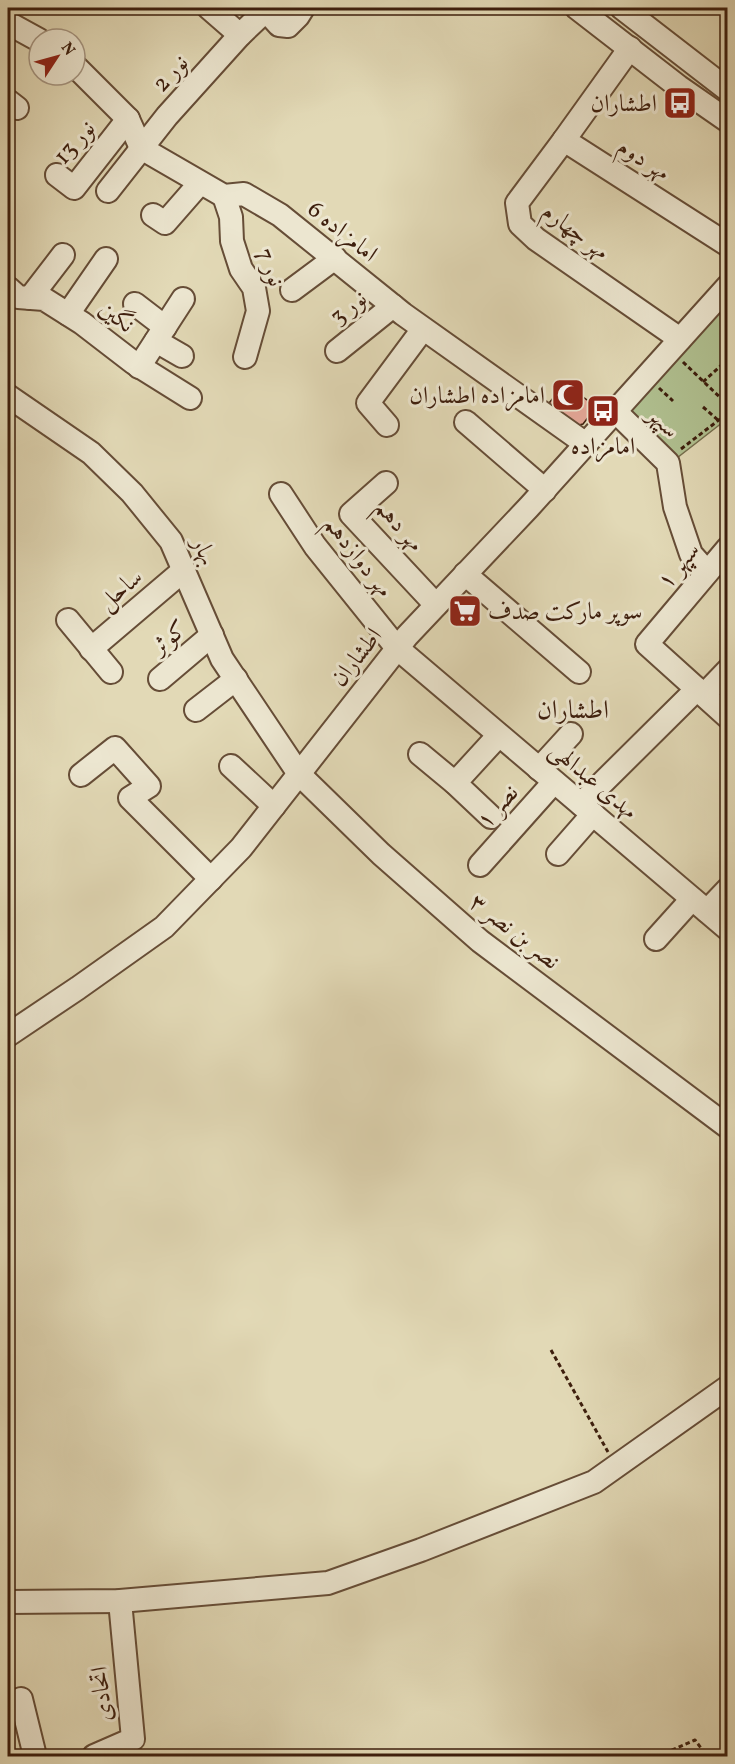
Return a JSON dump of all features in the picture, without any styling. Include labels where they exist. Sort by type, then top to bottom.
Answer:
[{"type":"street","points":[[209,8],[240,35]]},
{"type":"street","name":"نور 2","points":[[108,191],[167,116],[261,15],[270,15],[279,25],[288,26],[303,8]]},
{"type":"street","points":[[577,8],[679,87],[728,121]]},
{"type":"street","points":[[622,8],[728,90]]},
{"type":"street","points":[[8,23],[27,33]]},
{"type":"street","points":[[564,140],[630,48]]},
{"type":"street","points":[[87,78],[128,119],[141,148]]},
{"type":"street","name":"نور 13","points":[[57,175],[74,188],[128,119]]},
{"type":"street","name":"مهر دوم","points":[[564,140],[728,245]]},
{"type":"street","name":"مهر چهارم","points":[[564,140],[517,203],[520,224],[536,239],[681,350]]},
{"type":"street","name":"امامزاده 6","points":[[141,148],[224,196],[244,194],[280,215],[423,329],[586,444]]},
{"type":"street","points":[[153,216],[165,222],[200,183]]},
{"type":"street","name":"نور 7","points":[[224,196],[231,217],[232,241],[241,269],[254,288],[258,311],[245,357]]},
{"type":"street","points":[[30,298],[63,255]]},
{"type":"street","points":[[292,291],[335,258]]},
{"type":"street","points":[[68,314],[106,260]]},
{"type":"street","name":"اطشاران","points":[[8,1035],[164,927],[241,848],[397,648],[545,490],[615,411],[681,350],[728,286]]},
{"type":"street","name":"نگین","points":[[8,288],[18,297],[44,299],[139,367],[190,398]]},
{"type":"street","points":[[139,367],[183,299]]},
{"type":"street","points":[[135,304],[182,356]]},
{"type":"street","name":"نور 3","points":[[337,351],[393,306]]},
{"type":"street","points":[[387,425],[368,403],[423,329]]},
{"type":"street","name":"بهار","points":[[8,396],[91,453],[132,493],[171,541],[222,659],[299,774]]},
{"type":"street","name":"سپهر","points":[[615,411],[668,463],[675,507],[691,554],[719,565]]},
{"type":"street","points":[[466,422],[545,490]]},
{"type":"street","name":"مهر دهم","points":[[386,483],[351,514],[435,606]]},
{"type":"street","name":"مهر دوازدهم","points":[[281,494],[315,546],[397,648]]},
{"type":"street","name":"سپهر ۱","points":[[700,692],[647,644],[719,565]]},
{"type":"street","name":"ساحل","points":[[91,649],[184,570]]},
{"type":"street","points":[[465,574],[579,672]]},
{"type":"street","points":[[68,620],[111,672]]},
{"type":"street","name":"کوثر","points":[[160,679],[212,635]]},
{"type":"street","name":"مهدی عبدالهی","points":[[397,648],[728,929]]},
{"type":"street","points":[[558,854],[587,809],[700,692],[728,670]]},
{"type":"street","points":[[196,710],[236,679]]},
{"type":"street","points":[[700,692],[728,717]]},
{"type":"street","name":"نصر ۱","points":[[480,865],[547,775],[571,734]]},
{"type":"street","points":[[455,783],[499,735]]},
{"type":"street","points":[[81,775],[115,748],[149,786],[130,798],[210,879]]},
{"type":"street","points":[[420,754],[491,817]]},
{"type":"street","points":[[231,766],[274,806]]},
{"type":"street","name":"نصر بن نصر ۳","points":[[299,774],[381,854],[480,941],[720,1121]]},
{"type":"street","points":[[656,939],[700,905],[728,889]]},
{"type":"street","points":[[8,1602],[120,1600],[328,1583],[421,1550],[594,1482],[728,1387]]},
{"type":"street","name":"اتحادی","points":[[93,1756],[135,1748],[120,1600]]},
{"type":"street","points":[[21,1699],[35,1756]]},
{"type":"path","points":[[681,350],[703,382],[728,405]]},
{"type":"path","points":[[703,382],[728,359]]},
{"type":"path","points":[[658,387],[673,400]]},
{"type":"path","points":[[703,407],[718,420]]},
{"type":"path","points":[[674,454],[728,413]]},
{"type":"path","points":[[551,1350],[616,1466]]},
{"type":"path","points":[[658,1756],[695,1740],[707,1756]]},
{"type":"green space","points":[[727,301],[727,419],[673,461],[632,422],[631,407]]},
{"type":"building","name":"امامزاده اطشاران","points":[[565,383],[596,407],[583,424],[571,427],[546,407]]},
{"type":"place","name":"اطشاران","points":[[680,103]]},
{"type":"place","name":"امامزاده اطشاران","points":[[568,395]]},
{"type":"place","name":"امامزاده","points":[[603,411]]},
{"type":"place","name":"سوپر مارکت صدف","points":[[465,611]]},
{"type":"district","name":"اطشاران","points":[[573,709]]}]
